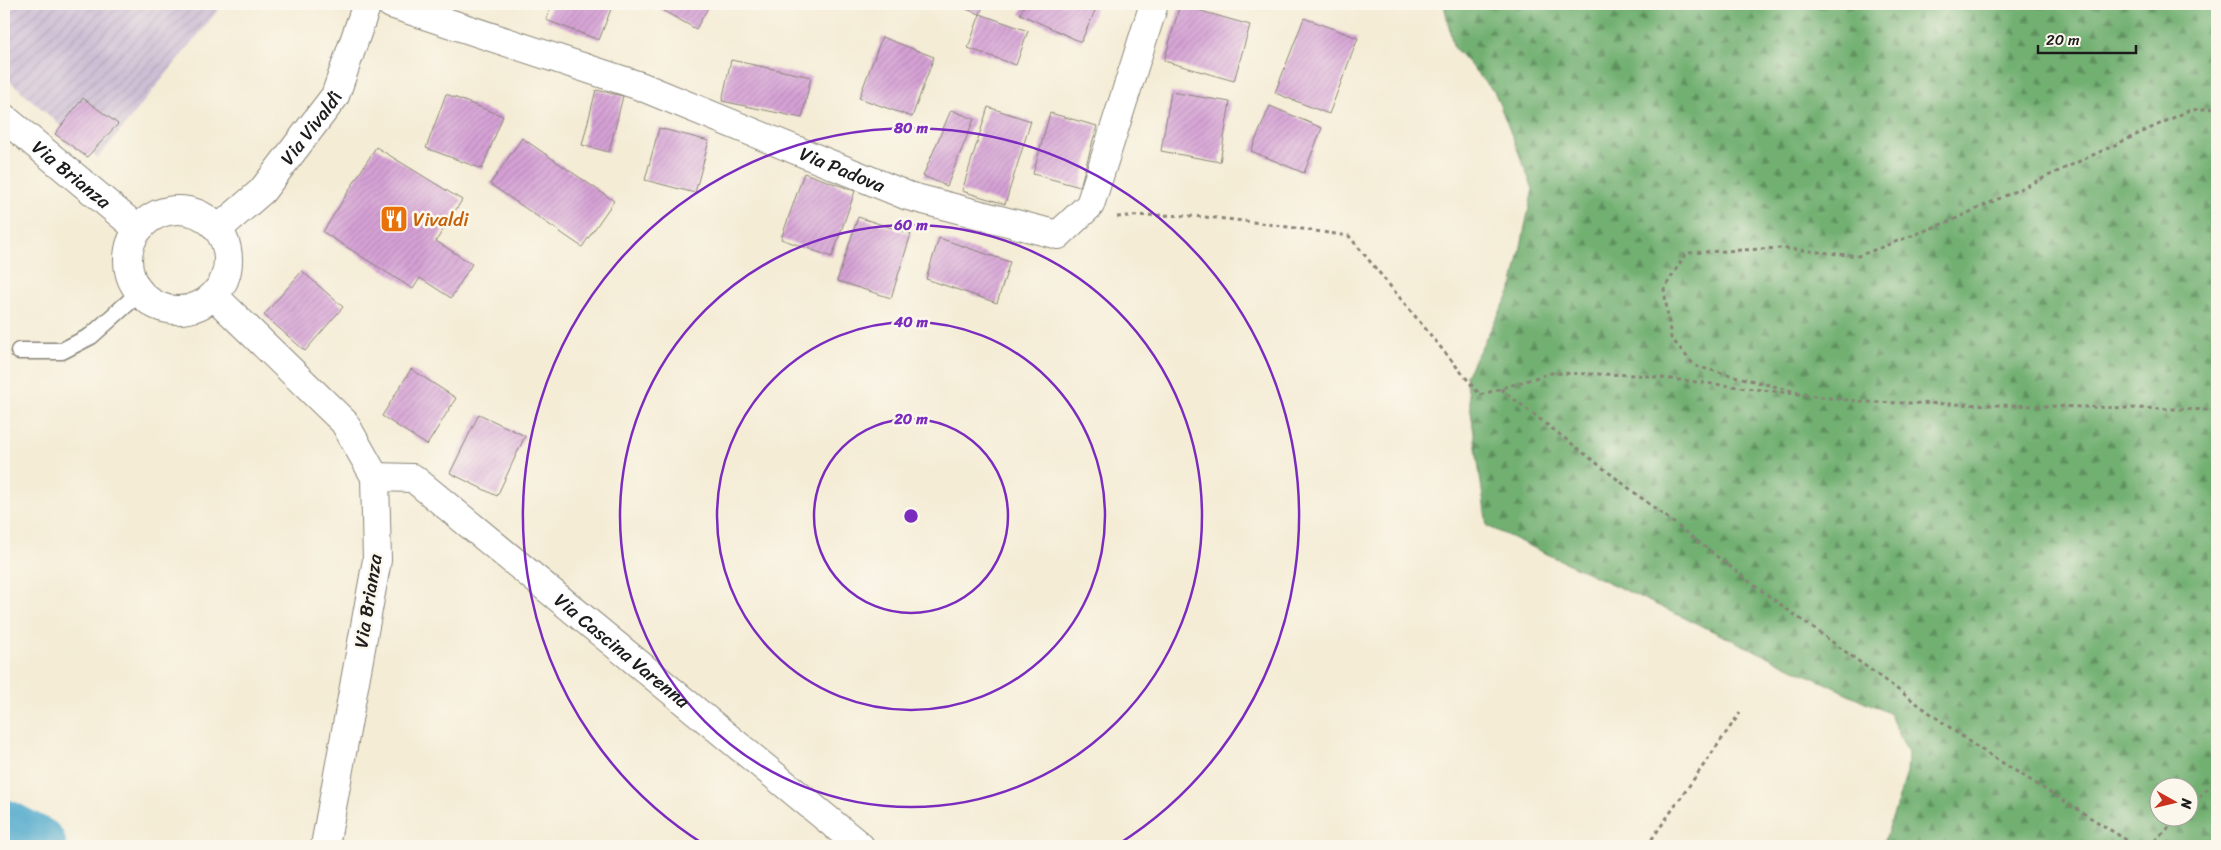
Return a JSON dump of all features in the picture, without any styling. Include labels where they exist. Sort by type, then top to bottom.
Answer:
[{"type":"street","name":"Via Vivaldi","points":[[218,229],[262,191],[335,96],[367,4]]},
{"type":"street","name":"Via Padova","points":[[391,4],[640,86],[908,196],[1058,235],[1090,205],[1154,4]]},
{"type":"street","name":"Via Brianza","points":[[4,118],[138,229]]},
{"type":"street","points":[[171,210],[197,214],[208,220],[218,229],[225,242],[228,263],[222,284],[214,296],[203,304],[190,309],[176,310],[162,308],[150,302],[140,293],[132,281],[128,268],[128,254],[138,229],[148,220],[171,210]]},
{"type":"street","name":"Via Brianza","points":[[214,296],[344,422],[374,477],[376,560],[325,846]]},
{"type":"street","name":"Via Cascina Varenna","points":[[374,477],[412,478],[860,846]]},
{"type":"lane","points":[[19,351],[62,350],[92,336],[140,293]]},
{"type":"path","points":[[1813,396],[1695,366],[1672,338],[1664,289],[1686,254],[1780,248],[1858,256],[1953,220],[2190,110],[2217,108]]},
{"type":"path","points":[[1073,221],[1151,214],[1244,221],[1349,236],[1480,395],[1550,373],[1609,374],[1638,375],[1864,402],[2217,410]]},
{"type":"path","points":[[1500,388],[1755,586],[1974,745],[2136,846]]},
{"type":"path","points":[[1647,846],[1740,713]]},
{"type":"path","points":[[2198,798],[2217,780]]},
{"type":"path","points":[[2149,846],[2168,828]]},
{"type":"shaded area","points":[[4,4],[223,4],[98,158],[4,76]]},
{"type":"green space","points":[[1444,4],[2217,4],[2217,846],[1883,846],[1907,773],[1908,753],[1889,713],[1487,526],[1466,376],[1512,289],[1533,189],[1495,93],[1453,46]]},
{"type":"building","points":[[552,4],[613,4],[599,40],[546,20]]},
{"type":"building","points":[[651,4],[710,4],[696,29]]},
{"type":"building","points":[[952,4],[984,4],[980,14]]},
{"type":"building","points":[[1025,4],[1098,4],[1081,42],[1020,14]]},
{"type":"building","points":[[1180,5],[1250,25],[1234,81],[1164,61]]},
{"type":"building","points":[[980,14],[1028,31],[1016,65],[968,48]]},
{"type":"building","points":[[1304,18],[1358,38],[1329,114],[1275,93]]},
{"type":"building","points":[[882,37],[934,57],[912,117],[859,98]]},
{"type":"building","points":[[731,60],[811,77],[802,118],[722,101]]},
{"type":"building","points":[[596,90],[623,96],[609,152],[582,145]]},
{"type":"building","points":[[1171,92],[1230,102],[1220,162],[1161,151]]},
{"type":"building","points":[[446,94],[503,116],[482,169],[426,148]]},
{"type":"building","points":[[83,98],[118,124],[87,157],[55,134]]},
{"type":"building","points":[[1270,106],[1322,128],[1304,173],[1251,151]]},
{"type":"building","points":[[988,107],[1031,121],[1005,204],[962,191]]},
{"type":"building","points":[[951,110],[974,119],[947,186],[923,176]]},
{"type":"building","points":[[1050,113],[1097,126],[1080,187],[1033,174]]},
{"type":"building","points":[[659,128],[709,141],[695,193],[645,180]]},
{"type":"building","points":[[522,138],[614,201],[582,247],[490,184]]},
{"type":"building","points":[[376,147],[462,200],[436,241],[472,264],[451,298],[420,278],[413,289],[323,232]]},
{"type":"building","points":[[804,173],[855,191],[832,257],[781,239]]},
{"type":"building","points":[[858,217],[911,234],[891,298],[837,281]]},
{"type":"building","points":[[939,238],[1010,262],[997,303],[926,279]]},
{"type":"building","points":[[302,271],[343,307],[305,351],[264,315]]},
{"type":"building","points":[[411,369],[456,398],[427,445],[382,416]]},
{"type":"building","points":[[479,414],[525,436],[497,496],[450,473]]},
{"type":"waterway","points":[[4,829],[37,846]]},
{"type":"place","name":"Vivaldi","points":[[394,219]]}]
